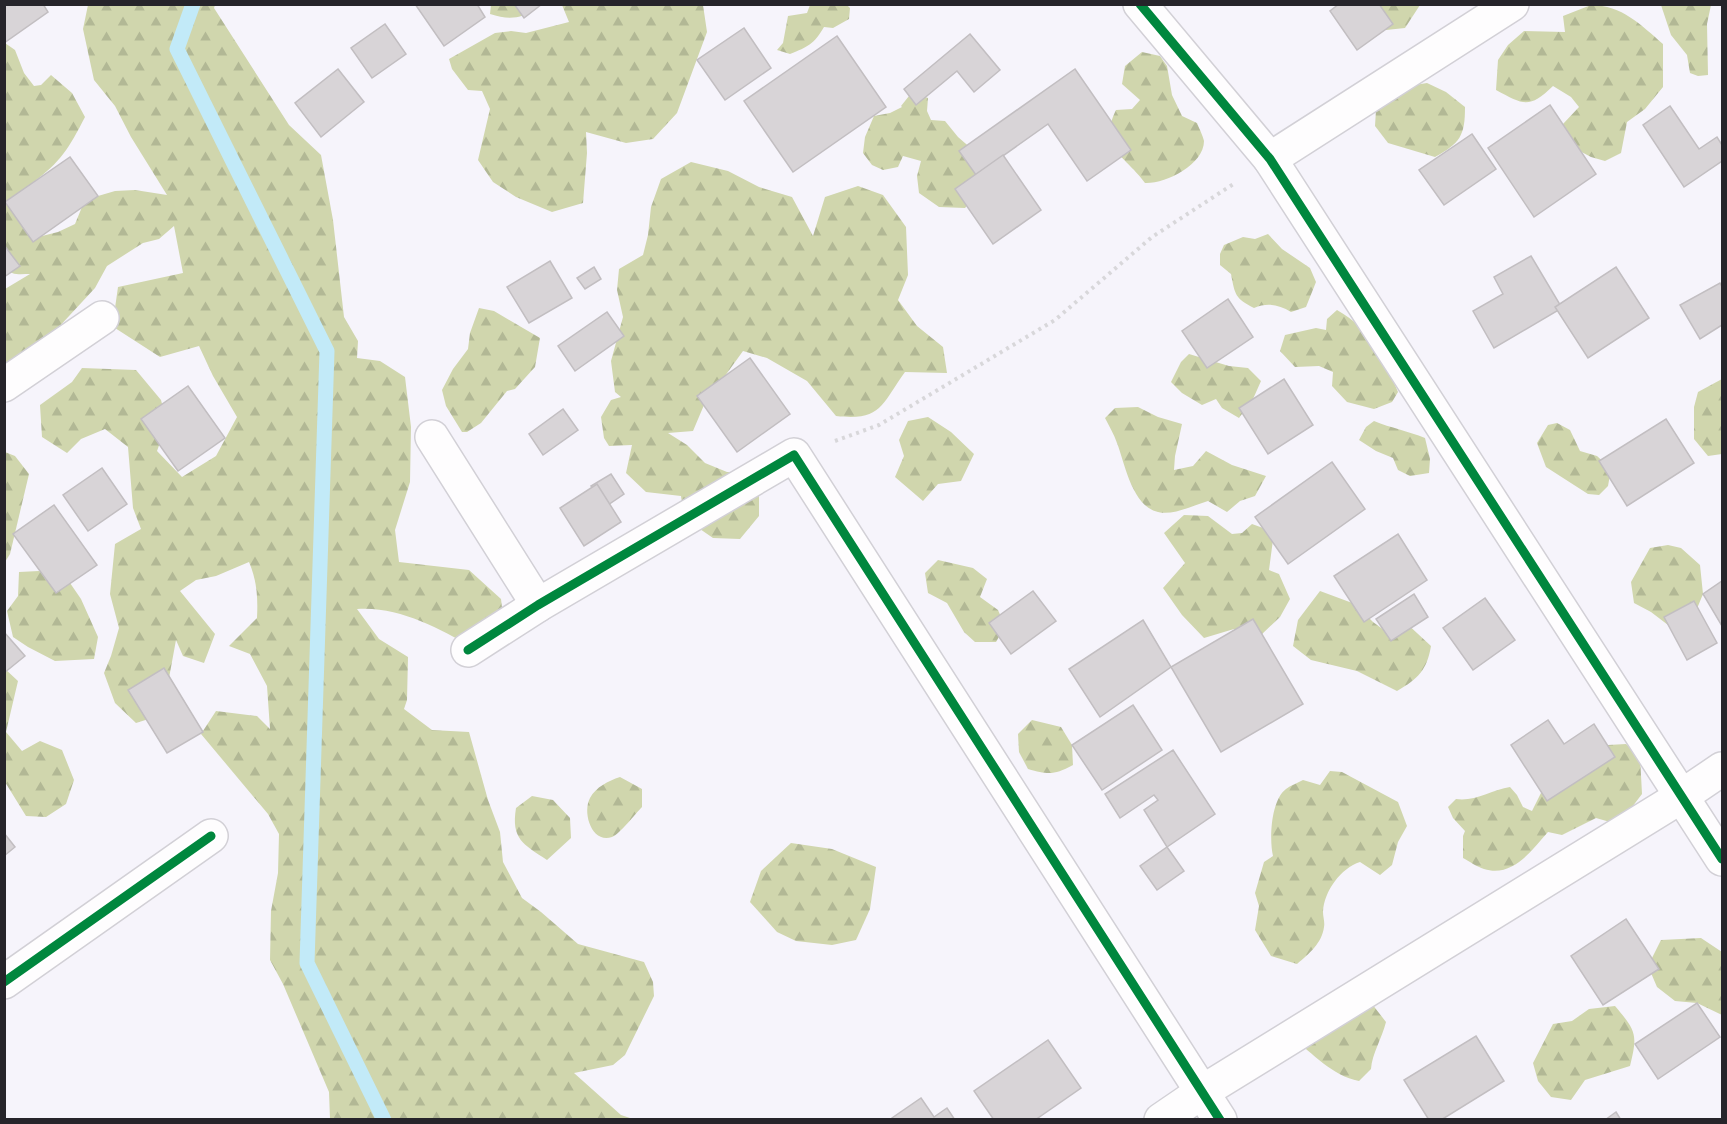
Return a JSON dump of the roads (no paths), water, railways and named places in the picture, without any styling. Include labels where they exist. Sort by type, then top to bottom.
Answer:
[{"type":"street","points":[[1140,4],[1270,159],[1722,859]]},
{"type":"street","points":[[1270,159],[1512,4]]},
{"type":"street","points":[[4,385],[102,318]]},
{"type":"street","points":[[432,437],[538,605]]},
{"type":"street","points":[[468,650],[538,605],[794,455],[1220,1119]]},
{"type":"street","points":[[1161,1119],[1722,769]]},
{"type":"street","points":[[4,982],[211,837]]},
{"type":"waterway","points":[[193,4],[177,49],[327,351],[307,963],[384,1120]]}]
